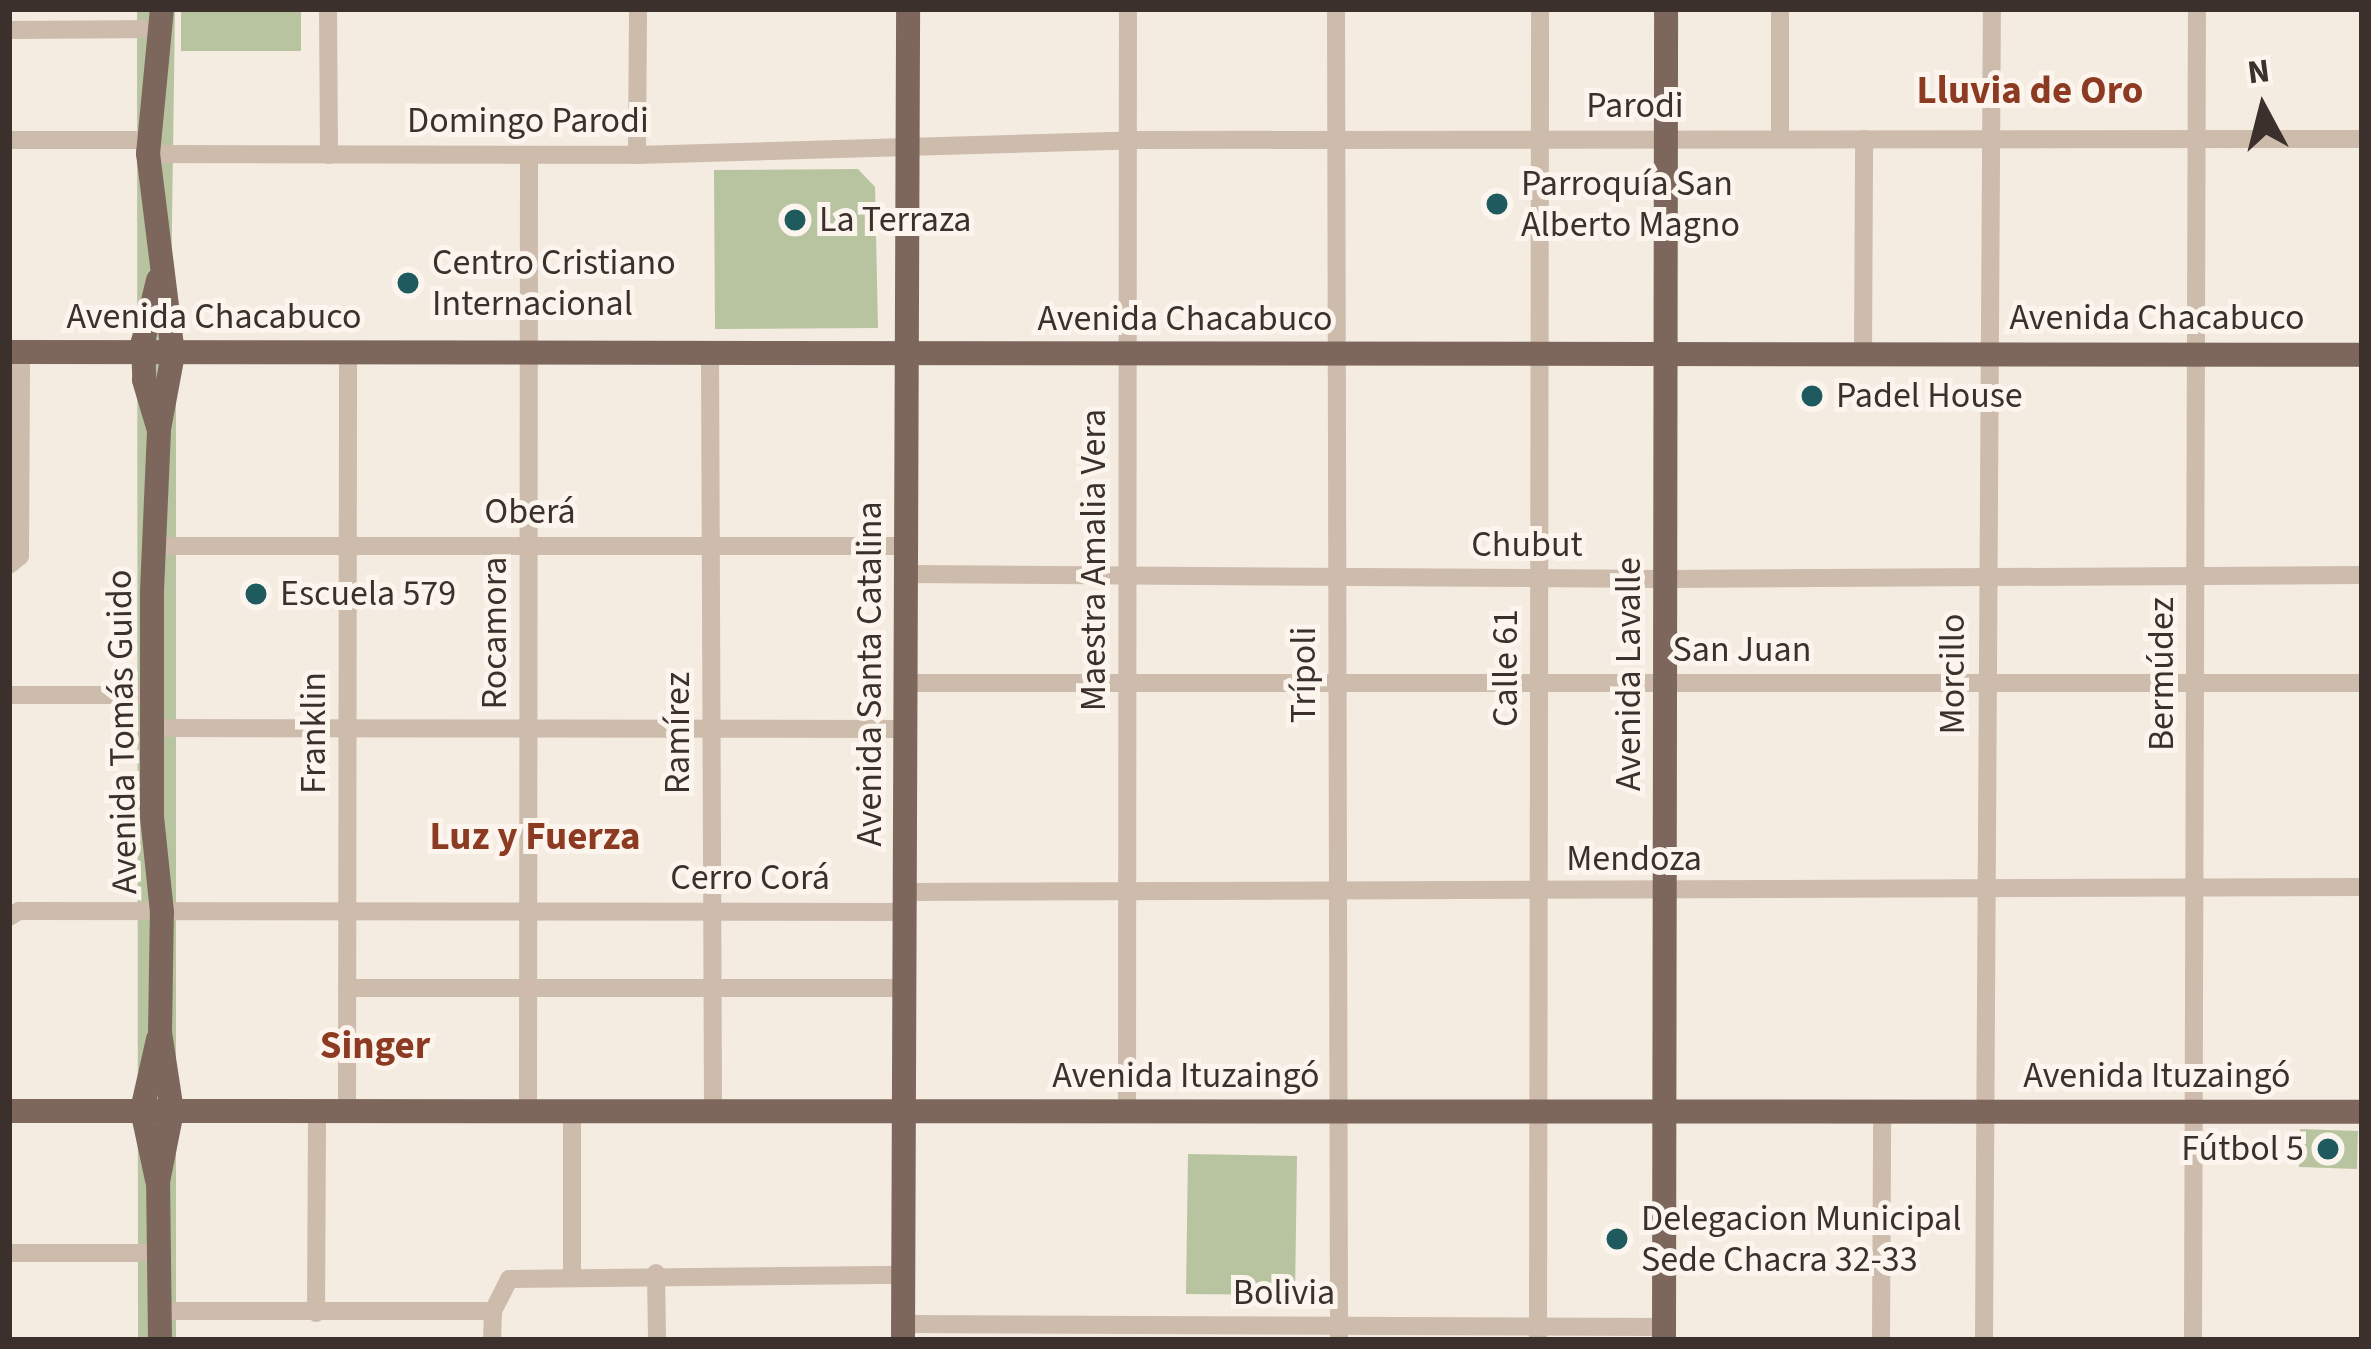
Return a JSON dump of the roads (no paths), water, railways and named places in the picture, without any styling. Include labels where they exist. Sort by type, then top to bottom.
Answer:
[{"type":"main road","name":"Avenida Santa Catalina","points":[[903,1332],[908,9]]},
{"type":"main road","name":"Avenida Lavalle","points":[[1664,1334],[1666,9]]},
{"type":"main road","name":"Avenida Tomás Guido","points":[[160,1340],[158,1182],[172,1111],[160,1033],[162,912],[152,817],[154,546],[159,429],[173,353],[148,147],[161,19]]},
{"type":"main road","name":"Avenida Tomás Guido","points":[[159,429],[143,352],[160,273]]},
{"type":"main road","name":"Avenida Chacabuco","points":[[15,352],[2362,355]]},
{"type":"main road","name":"Avenida Tomás Guido","points":[[158,1182],[142,1110],[160,1033]]},
{"type":"main road","name":"Avenida Ituzaingó","points":[[9,1111],[2362,1112]]},
{"type":"street","points":[[328,9],[329,154]]},
{"type":"street","points":[[637,155],[638,9]]},
{"type":"street","name":"Maestra Amalia Vera","points":[[1126,1112],[1128,9]]},
{"type":"street","name":"Trípoli","points":[[1336,9],[1339,1334]]},
{"type":"street","name":"Calle 61","points":[[1538,1334],[1540,9]]},
{"type":"street","points":[[1780,9],[1780,139]]},
{"type":"street","name":"Morcillo","points":[[1984,1340],[1993,9]]},
{"type":"street","name":"Bermúdez","points":[[2192,1340],[2197,9]]},
{"type":"street","points":[[9,29],[161,19]]},
{"type":"street","points":[[1863,354],[1864,139]]},
{"type":"street","name":"Parodi","points":[[908,149],[1128,140],[2362,139]]},
{"type":"street","points":[[9,140],[148,147]]},
{"type":"street","name":"Domingo Parodi","points":[[148,147],[329,154],[637,155],[908,149]]},
{"type":"street","name":"Rocamora","points":[[528,1112],[529,154]]},
{"type":"street","points":[[9,566],[20,556],[15,352]]},
{"type":"street","name":"Franklin","points":[[347,1112],[348,353]]},
{"type":"street","name":"Ramírez","points":[[710,354],[713,1112]]},
{"type":"street","name":"Oberá","points":[[154,546],[907,546]]},
{"type":"street","name":"Chubut","points":[[907,574],[1540,579],[2362,575]]},
{"type":"street","name":"San Juan","points":[[907,682],[2362,683]]},
{"type":"street","points":[[9,695],[155,695]]},
{"type":"street","points":[[156,728],[906,729]]},
{"type":"street","name":"Mendoza","points":[[906,902],[1127,892],[2362,887]]},
{"type":"street","name":"Cerro Corá","points":[[9,917],[19,910],[711,911],[906,902]]},
{"type":"street","points":[[347,988],[906,988]]},
{"type":"street","points":[[316,1313],[317,1112]]},
{"type":"street","points":[[572,1112],[572,1275]]},
{"type":"street","points":[[1881,1340],[1882,1113]]},
{"type":"street","points":[[9,1253],[156,1253]]},
{"type":"street","points":[[656,1274],[657,1340]]},
{"type":"street","points":[[492,1340],[493,1311],[509,1279],[906,1275]]},
{"type":"street","points":[[160,1311],[493,1311]]},
{"type":"street","name":"Bolivia","points":[[903,1332],[1664,1334]]},
{"type":"place","name":"Parroquía San Alberto Magno","points":[[1497,204]]},
{"type":"place","name":"La Terraza","points":[[795,220]]},
{"type":"place","name":"Centro Cristiano Internacional","points":[[408,283]]},
{"type":"place","name":"Padel House","points":[[1812,396]]},
{"type":"place","name":"Escuela 579","points":[[256,594]]},
{"type":"place","name":"Fútbol 5","points":[[2328,1149]]},
{"type":"place","name":"Delegacion Municipal Sede Chacra 32-33","points":[[1617,1239]]},
{"type":"district","name":"Lluvia de Oro","points":[[2030,91]]},
{"type":"district","name":"Luz y Fuerza","points":[[535,837]]},
{"type":"district","name":"Singer","points":[[375,1046]]}]
